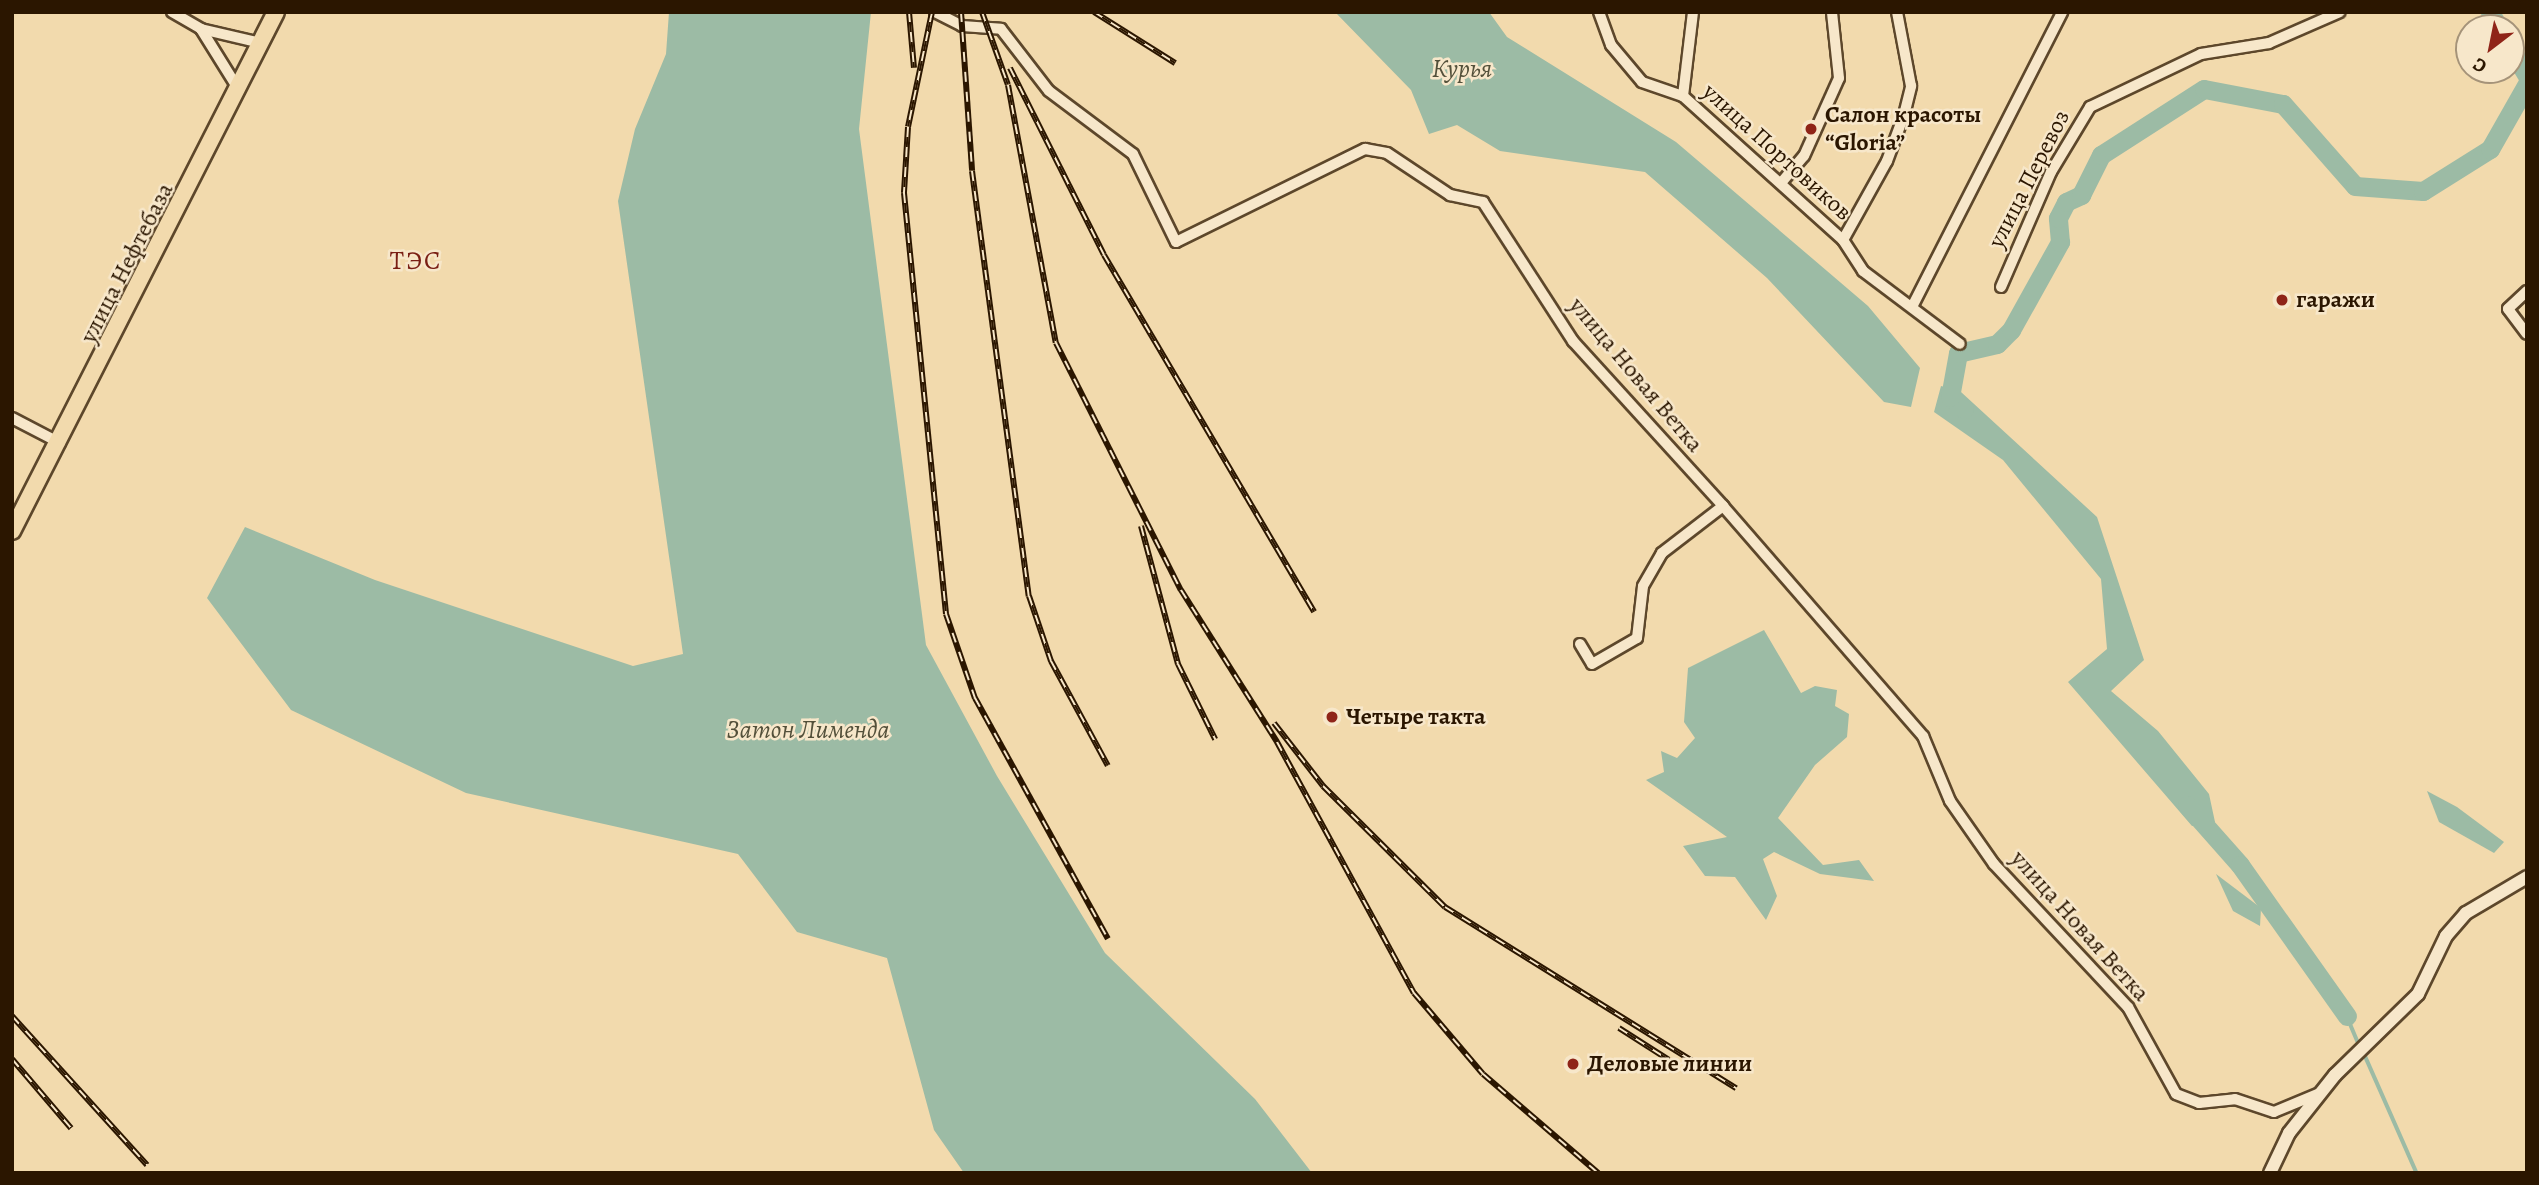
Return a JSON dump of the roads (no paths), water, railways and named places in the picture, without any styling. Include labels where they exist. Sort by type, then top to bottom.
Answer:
[{"type":"main road","name":"улица Нефтебаза","points":[[12,531],[60,443],[276,12]]},
{"type":"street","points":[[172,12],[201,29],[261,43]]},
{"type":"street","name":"улица Новая Ветка","points":[[935,12],[962,26],[1001,29],[1049,91],[1133,154],[1176,242],[1365,149],[1387,153],[1450,195],[1483,202],[1573,341],[1723,506],[1923,736],[1950,801],[2037,915],[2128,1007],[2176,1094],[2199,1103],[2235,1100],[2274,1112],[2322,1092]]},
{"type":"street","points":[[1599,12],[1611,45],[1642,82],[1683,96]]},
{"type":"street","name":"улица Портовиков","points":[[1693,12],[1683,96],[1843,240],[1863,271],[1960,344]]},
{"type":"street","points":[[1781,183],[1804,156],[1839,78],[1832,12]]},
{"type":"street","points":[[1843,240],[1887,161],[1904,115],[1910,86],[1897,12]]},
{"type":"street","points":[[1912,307],[2062,12]]},
{"type":"street","name":"улица Перевоз","points":[[2001,287],[2052,172],[2090,107],[2201,54],[2269,43],[2340,12]]},
{"type":"street","points":[[201,29],[239,90]]},
{"type":"street","points":[[2527,291],[2508,309],[2527,334]]},
{"type":"street","points":[[12,418],[60,443]]},
{"type":"street","points":[[1580,644],[1592,664],[1637,638],[1643,586],[1661,553],[1723,506]]},
{"type":"street","points":[[2270,1173],[2289,1133],[2322,1092],[2399,1020],[2466,913],[2527,877]]},
{"type":"water","name":"Затон Лименда","points":[[669,12],[871,12],[859,129],[926,645],[997,776],[1105,953],[1255,1099],[1312,1173],[964,1173],[934,1130],[887,958],[797,932],[738,854],[466,793],[291,710],[207,598],[245,527],[375,580],[633,666],[683,654],[618,201],[635,129],[666,54]]},
{"type":"water","name":"Курья","points":[[1335,12],[1489,12],[1507,37],[1676,142],[1868,306],[1920,368],[1911,407],[1884,402],[1767,278],[1645,172],[1500,151],[1457,125],[1429,134],[1411,90]]},
{"type":"water","points":[[1941,386],[1961,392],[2097,517],[2144,660],[2111,691],[2158,731],[2209,794],[2215,822],[2192,826],[2068,682],[2107,649],[2101,579],[2003,460],[1934,412]]},
{"type":"water","points":[[1764,630],[1801,693],[1815,686],[1837,690],[1835,706],[1849,714],[1847,737],[1815,765],[1778,818],[1823,865],[1859,860],[1874,881],[1820,874],[1774,852],[1763,859],[1777,896],[1766,920],[1735,877],[1705,876],[1683,846],[1727,837],[1646,780],[1664,772],[1661,751],[1677,758],[1695,738],[1684,722],[1688,668]]},
{"type":"water","points":[[2427,791],[2457,807],[2504,842],[2494,853],[2439,822]]},
{"type":"water","points":[[2216,874],[2261,908],[2260,926],[2233,911]]},
{"type":"waterway","points":[[1964,409],[1950,397],[1958,353],[1997,344],[2011,330],[2060,242],[2058,218],[2066,202],[2081,195],[2101,155],[2204,89],[2283,104],[2355,186],[2423,191],[2490,149],[2527,84]]},
{"type":"waterway","points":[[2187,805],[2240,865],[2347,1016]]},
{"type":"waterway","points":[[2347,1016],[2360,1046]]},
{"type":"waterway","points":[[2364,1053],[2417,1173]]},
{"type":"railway","points":[[909,12],[914,68]]},
{"type":"railway","points":[[932,12],[908,127],[904,193],[946,614],[975,698],[1108,939]]},
{"type":"railway","points":[[961,12],[972,171],[1029,596],[1051,661],[1108,766]]},
{"type":"railway","points":[[982,12],[1008,85],[1056,343],[1181,590],[1277,742],[1414,993],[1483,1074],[1598,1173]]},
{"type":"railway","points":[[1094,12],[1175,63]]},
{"type":"railway","points":[[1010,68],[1104,255],[1314,612]]},
{"type":"railway","points":[[1141,526],[1178,664],[1215,739]]},
{"type":"railway","points":[[1274,723],[1323,786],[1445,907],[1736,1088]]},
{"type":"railway","points":[[12,1016],[147,1165]]},
{"type":"railway","points":[[1619,1028],[1669,1060]]},
{"type":"railway","points":[[12,1059],[71,1128]]},
{"type":"place","name":"Салон красоты “Gloria”","points":[[1811,129]]},
{"type":"place","name":"гаражи","points":[[2282,300]]},
{"type":"place","name":"Четыре такта","points":[[1332,717]]},
{"type":"place","name":"Деловые линии","points":[[1573,1064]]},
{"type":"district","name":"ТЭС","points":[[416,261]]}]
